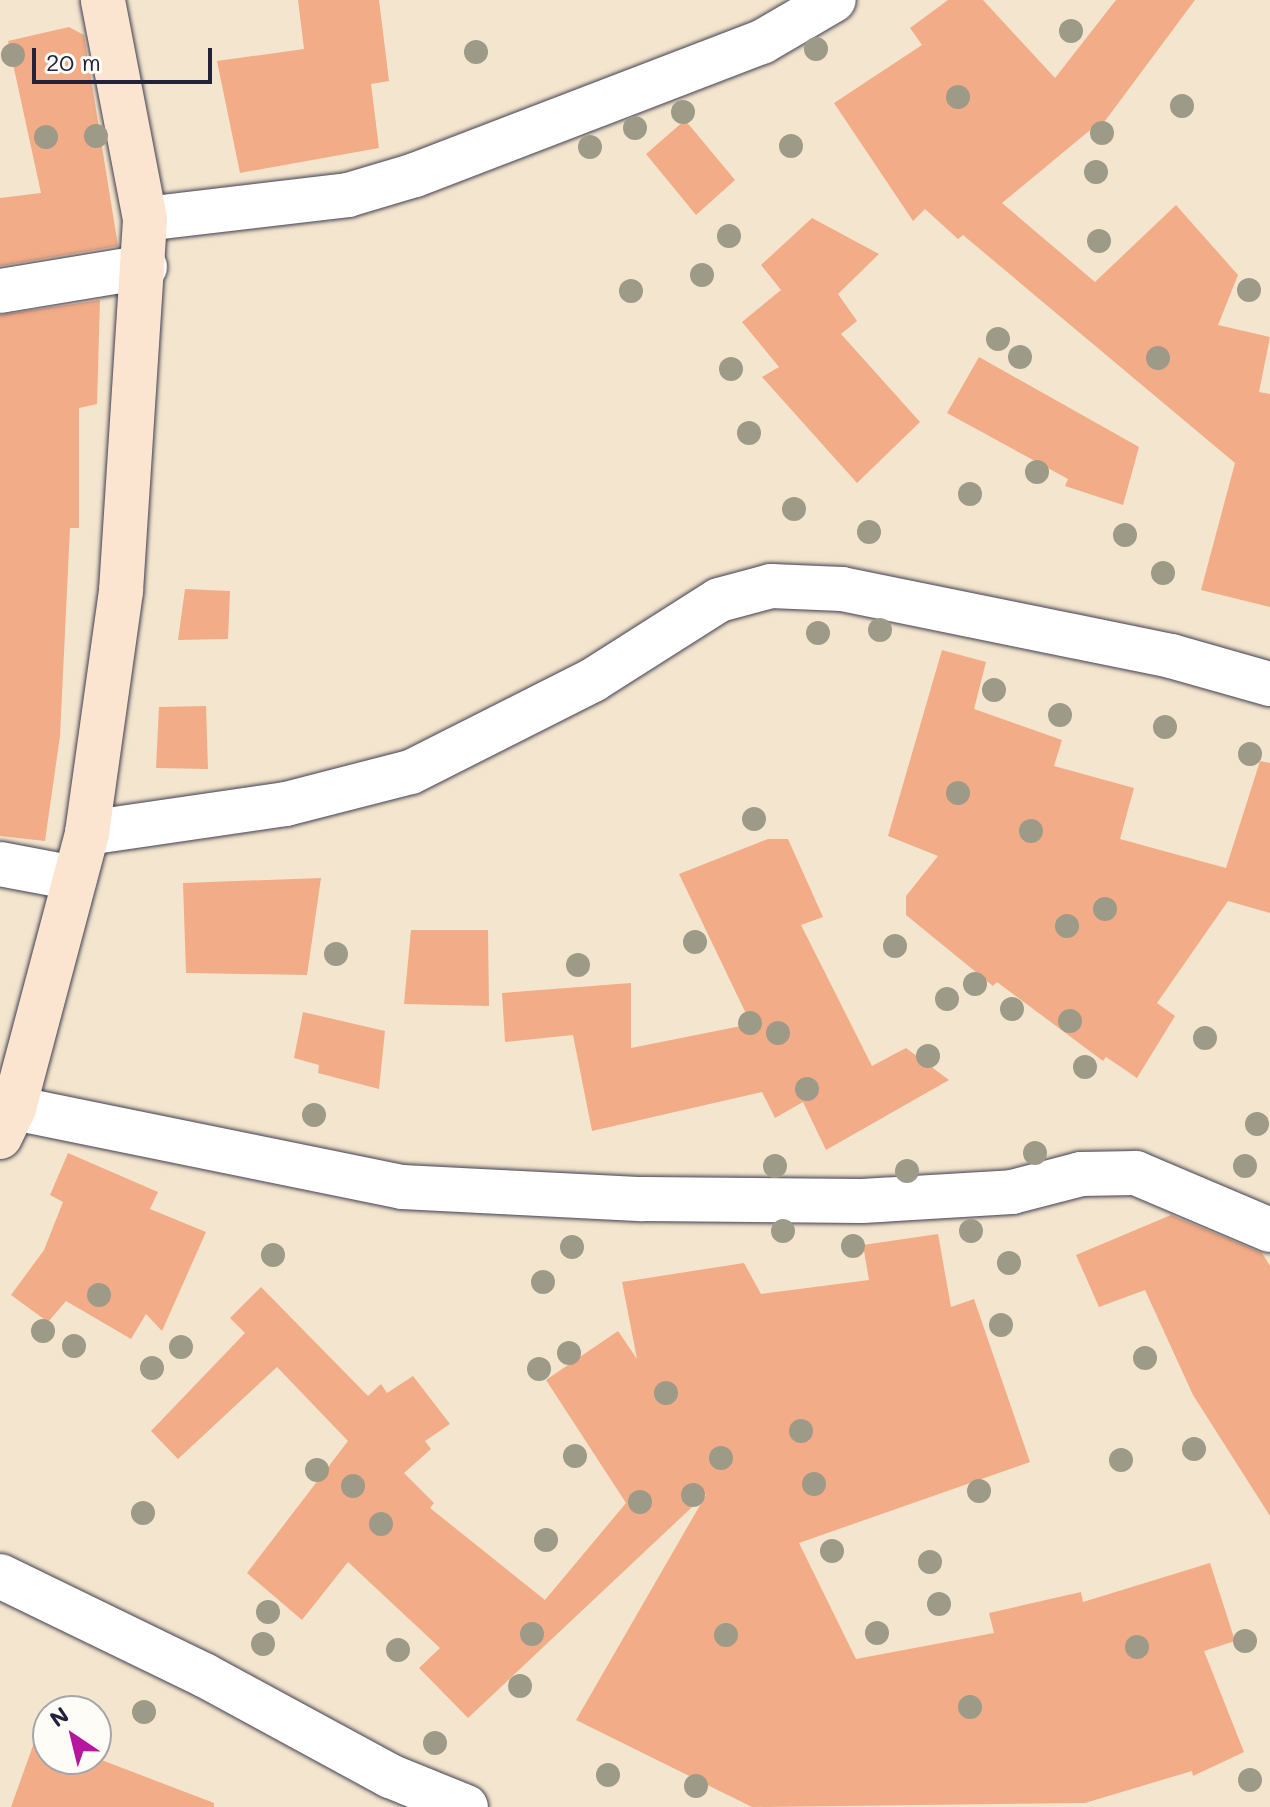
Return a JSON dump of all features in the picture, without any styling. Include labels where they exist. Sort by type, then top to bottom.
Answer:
[{"type":"main road","points":[[7,1123],[87,833],[121,591],[145,267],[145,219],[103,0]]},
{"type":"street","points":[[145,219],[348,195],[415,175],[762,42],[834,0]]},
{"type":"street","points":[[0,291],[145,267]]},
{"type":"street","points":[[87,833],[286,804],[411,772],[593,680],[719,600],[771,586],[842,589],[1171,656],[1270,684]]},
{"type":"street","points":[[0,864],[75,878]]},
{"type":"street","points":[[7,1123],[402,1187],[643,1199],[862,1201],[1012,1192],[1081,1174],[1136,1173],[1270,1230]]},
{"type":"street","points":[[0,1576],[204,1675],[390,1776],[466,1807]]},
{"type":"building","points":[[298,0],[379,0],[389,81],[371,84],[379,148],[240,173],[217,61],[304,49]]},
{"type":"building","points":[[948,0],[983,0],[1055,78],[1116,0],[1195,0],[1099,129],[1095,126],[1002,203],[1095,282],[1176,205],[1238,275],[1218,325],[1270,337],[1259,392],[1270,394],[1270,607],[1201,590],[1235,463],[963,235],[958,239],[925,209],[913,221],[834,103],[922,45],[910,28]]},
{"type":"building","points":[[69,27],[84,35],[118,246],[0,266],[0,198],[41,193],[8,41]]},
{"type":"building","points":[[685,120],[735,180],[696,215],[646,154]]},
{"type":"building","points":[[812,218],[879,254],[838,294],[857,321],[841,334],[920,422],[857,483],[762,377],[779,367],[742,322],[781,290],[761,265]]},
{"type":"building","points":[[100,300],[97,404],[79,408],[79,528],[70,528],[60,736],[45,841],[0,836],[0,315]]},
{"type":"building","points":[[979,357],[1139,447],[1123,505],[1065,486],[1068,479],[947,413]]},
{"type":"building","points":[[185,589],[230,591],[228,639],[178,640]]},
{"type":"building","points":[[942,650],[986,662],[974,709],[1062,740],[1054,766],[1134,788],[1120,839],[1226,868],[1260,761],[1270,763],[1270,913],[1228,901],[1157,1003],[1175,1016],[1137,1078],[1106,1057],[1103,1061],[997,982],[993,986],[906,915],[906,896],[938,856],[888,836]]},
{"type":"building","points":[[206,706],[208,769],[156,768],[159,707]]},
{"type":"building","points":[[768,839],[788,839],[823,917],[801,925],[872,1066],[906,1048],[949,1080],[826,1150],[803,1102],[775,1118],[762,1092],[592,1131],[573,1035],[505,1042],[502,993],[631,983],[631,1048],[751,1024],[679,874]]},
{"type":"building","points":[[321,878],[307,975],[186,973],[183,883]]},
{"type":"building","points":[[411,930],[488,930],[489,1006],[404,1004]]},
{"type":"building","points":[[303,1012],[385,1031],[379,1089],[318,1073],[319,1065],[294,1058]]},
{"type":"building","points":[[68,1153],[158,1192],[150,1209],[206,1232],[162,1331],[146,1314],[131,1339],[66,1301],[48,1322],[11,1295],[44,1250],[63,1202],[50,1195]]},
{"type":"building","points":[[1171,1215],[1262,1253],[1270,1266],[1270,1516],[1193,1395],[1145,1290],[1099,1307],[1076,1255]]},
{"type":"building","points":[[938,1234],[951,1307],[974,1299],[1030,1462],[799,1543],[856,1659],[994,1633],[989,1613],[1081,1592],[1083,1602],[1210,1563],[1235,1641],[1204,1651],[1244,1752],[1193,1776],[1192,1771],[1085,1803],[752,1807],[576,1720],[707,1493],[468,1718],[419,1668],[440,1648],[348,1562],[302,1620],[247,1573],[348,1441],[277,1367],[178,1459],[151,1431],[245,1333],[230,1318],[261,1287],[368,1396],[381,1384],[387,1393],[413,1376],[450,1424],[425,1441],[431,1449],[404,1473],[434,1503],[430,1508],[545,1600],[626,1503],[546,1380],[618,1331],[637,1359],[622,1282],[744,1263],[761,1294],[869,1280],[863,1245]]},
{"type":"building","points":[[32,1748],[32,1775],[112,1775],[112,1764],[214,1803],[214,1807],[11,1807]]}]
